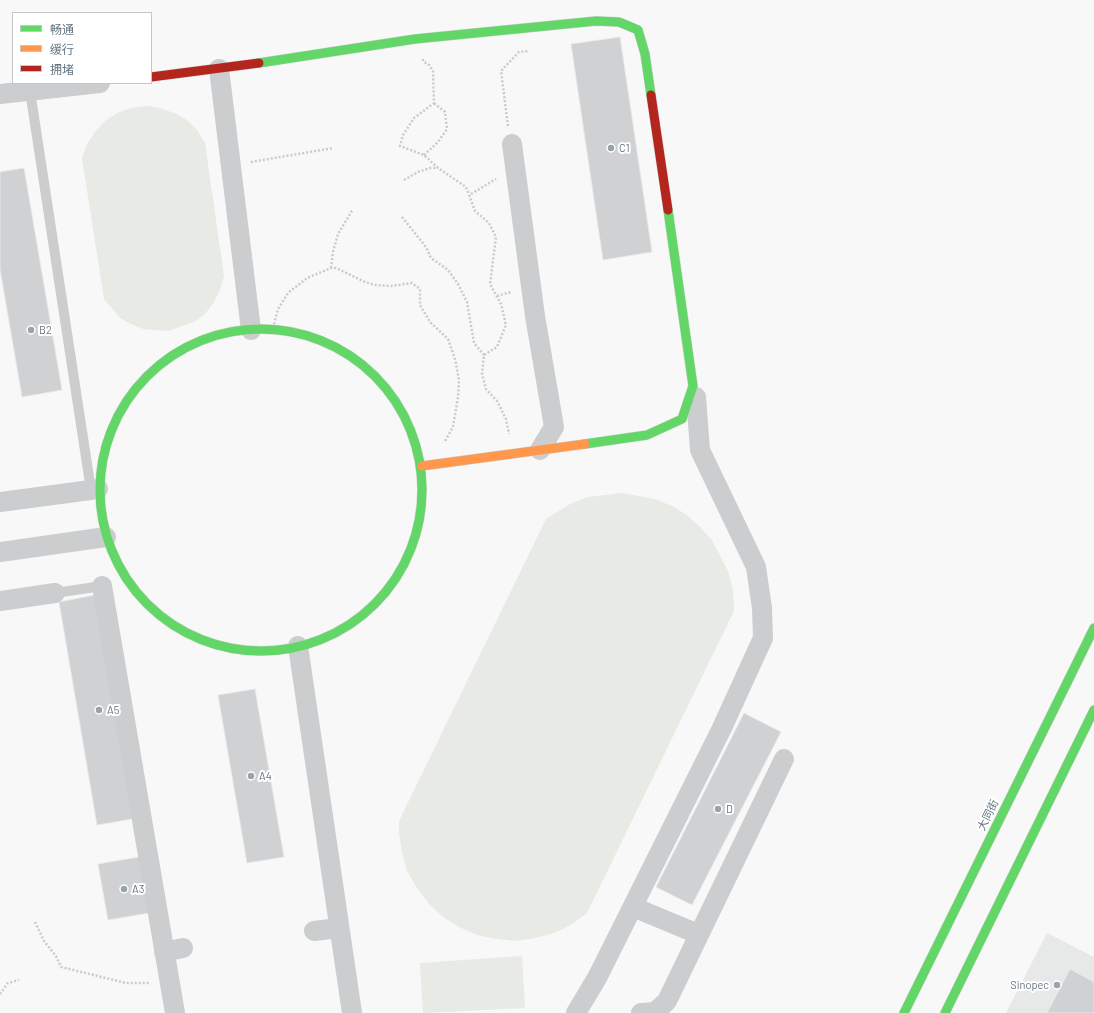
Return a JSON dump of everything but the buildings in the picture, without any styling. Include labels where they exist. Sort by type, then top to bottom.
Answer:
[{"type":"street","points":[[152,77],[219,69],[423,39],[596,22],[619,22],[638,30],[645,54],[693,386],[682,419],[647,435],[422,466]]},
{"type":"street","points":[[219,69],[251,330]]},
{"type":"street","points":[[0,94],[91,84]]},
{"type":"street","points":[[512,144],[535,316],[554,427],[540,450]]},
{"type":"street","points":[[273,328],[329,342],[374,372],[406,415],[422,466],[421,520],[402,571],[368,612],[322,641],[270,653],[216,647],[168,624],[130,586],[106,537],[95,489],[108,436],[134,389],[174,353],[223,332],[251,330],[273,328]]},
{"type":"street","points":[[576,1013],[597,978],[722,728],[762,638],[762,608],[756,567],[700,450],[696,397]]},
{"type":"street","points":[[0,502],[95,489]]},
{"type":"street","points":[[0,552],[106,537]]},
{"type":"street","points":[[102,586],[174,950],[169,977],[175,1013]]},
{"type":"street","points":[[0,601],[55,593]]},
{"type":"street","name":"大同街","points":[[904,1013],[1094,628]]},
{"type":"street","points":[[298,646],[352,1013]]},
{"type":"street","points":[[945,1013],[1094,710]]},
{"type":"street","points":[[641,1013],[655,1012],[667,1001],[698,934],[784,759]]},
{"type":"street","points":[[633,907],[698,934]]},
{"type":"street","points":[[314,931],[339,928]]},
{"type":"lane","points":[[30,91],[95,489]]},
{"type":"lane","points":[[55,593],[102,586]]},
{"type":"path","points":[[423,39],[423,61],[429,65],[433,71],[434,103],[445,112],[447,129],[438,142],[424,154]]},
{"type":"path","points":[[512,144],[504,99],[501,71],[519,52],[534,50]]},
{"type":"path","points":[[434,103],[414,118],[403,135],[400,146],[424,154],[438,168],[466,187],[475,211],[489,223],[496,237],[490,284],[500,304],[506,325],[497,347],[484,355]]},
{"type":"path","points":[[231,165],[333,148]]},
{"type":"path","points":[[404,180],[424,170],[438,168]]},
{"type":"path","points":[[471,194],[499,177],[516,170]]},
{"type":"path","points":[[331,268],[333,252],[338,234],[353,209]]},
{"type":"path","points":[[402,217],[426,247],[431,258],[448,270],[468,302],[474,342],[484,355],[482,374],[486,389],[497,401],[506,419],[513,454]]},
{"type":"path","points":[[273,328],[278,309],[288,293],[307,278],[331,268],[336,268],[365,282],[375,285],[391,286],[412,283],[420,289],[420,305],[430,322],[441,330],[452,346],[460,380],[453,427],[444,443]]},
{"type":"path","points":[[35,922],[44,941],[56,956],[61,967],[126,983],[148,983],[169,977]]},
{"type":"path","points":[[0,994],[8,983],[19,980]]},
{"type":"shaded area","points":[[146,106],[160,108],[187,120],[197,130],[205,143],[224,276],[220,290],[214,302],[205,314],[194,322],[168,331],[143,329],[131,324],[120,318],[104,299],[82,158],[87,144],[105,121],[117,113],[131,108]]},
{"type":"shaded area","points":[[622,493],[655,499],[672,506],[687,515],[700,527],[712,540],[728,571],[733,590],[734,611],[587,913],[571,925],[554,933],[535,938],[516,941],[477,935],[459,927],[443,917],[429,904],[417,888],[407,871],[402,852],[399,821],[546,519],[570,504],[588,497]]},
{"type":"shaded area","name":"Sinopec","points":[[1047,933],[1094,957],[1094,1013],[1006,1013]]},
{"type":"shaded area","points":[[522,956],[525,1008],[423,1013],[420,963]]},
{"type":"traffic: fast","points":[[259,63],[415,39],[596,21],[619,22],[638,30],[645,54],[651,95]]},
{"type":"traffic: fast","points":[[585,444],[647,435],[682,419],[693,386],[668,210]]},
{"type":"traffic: fast","points":[[245,329],[277,329],[308,336],[337,348],[363,365],[386,388],[395,400],[410,428],[422,474],[422,490],[422,506],[410,552],[395,580],[386,592],[363,615],[337,632],[308,644],[277,651],[245,651],[214,644],[185,632],[159,615],[136,592],[119,566],[107,537],[100,506],[100,474],[107,443],[119,414],[136,388],[159,365],[185,348],[214,336],[245,329]]},
{"type":"traffic: fast","points":[[904,1013],[1094,628]]},
{"type":"traffic: fast","points":[[945,1013],[1094,710]]},
{"type":"traffic: slow","points":[[422,466],[585,444]]},
{"type":"traffic: jam","points":[[152,77],[259,63]]},
{"type":"traffic: jam","points":[[651,95],[668,210]]},
{"type":"place","name":"C1","points":[[611,148]]},
{"type":"place","name":"B2","points":[[31,330]]},
{"type":"place","name":"A5","points":[[99,710]]},
{"type":"place","name":"A4","points":[[251,776]]},
{"type":"place","name":"D","points":[[718,809]]},
{"type":"place","name":"A3","points":[[124,889]]},
{"type":"place","name":"Sinopec","points":[[1057,985]]}]
